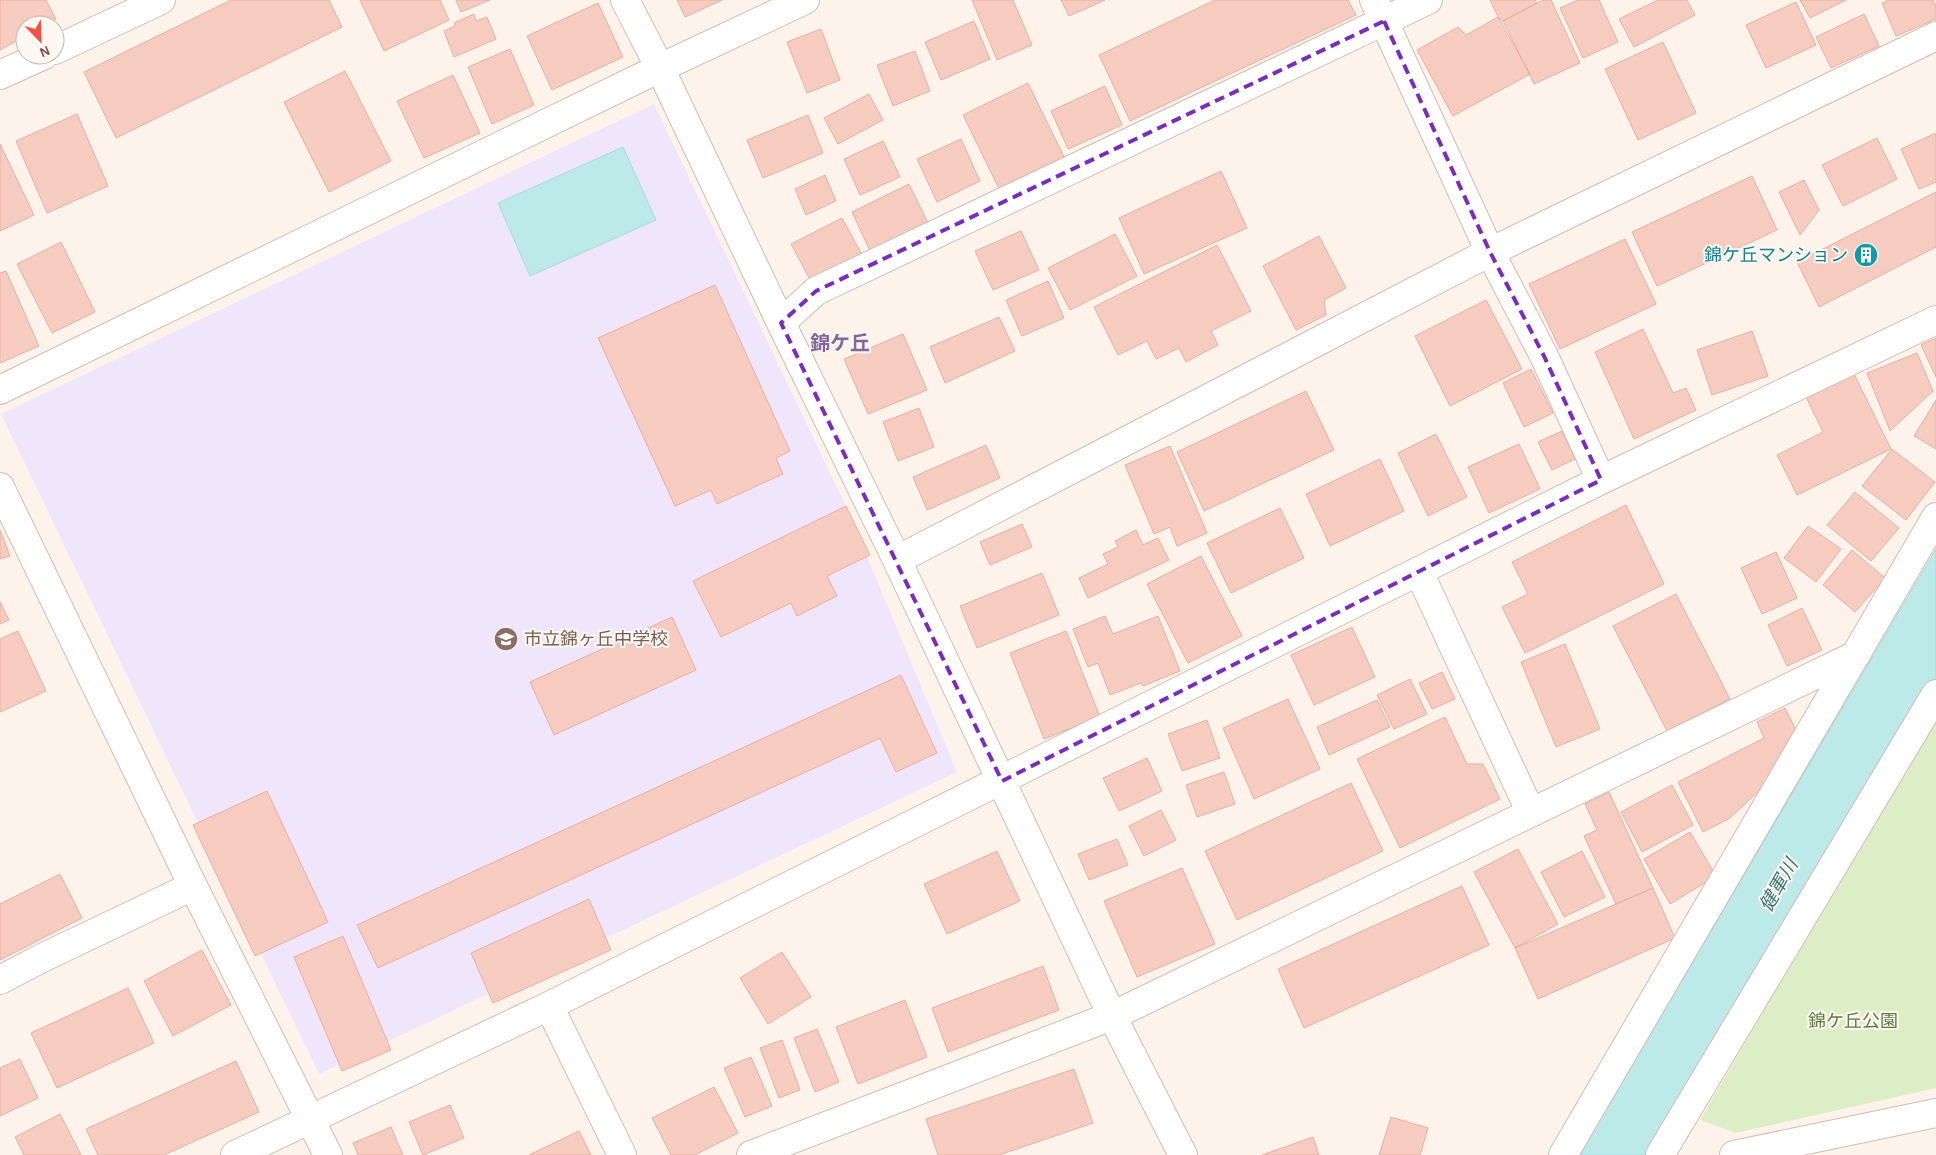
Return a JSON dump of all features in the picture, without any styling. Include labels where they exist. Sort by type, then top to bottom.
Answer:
[{"type":"street","points":[[65,45],[161,0]]},
{"type":"street","points":[[625,0],[660,68],[781,323],[897,560],[1112,1016],[1183,1155]]},
{"type":"street","points":[[0,390],[660,68],[805,0]]},
{"type":"street","points":[[781,323],[816,290],[1379,11],[1428,0]]},
{"type":"street","points":[[1379,11],[1490,252],[1544,356],[1600,480]]},
{"type":"street","points":[[897,560],[1490,252],[1936,36]]},
{"type":"street","points":[[0,75],[22,65]]},
{"type":"street","points":[[235,1155],[549,1006],[1002,781],[1600,480],[1936,320]]},
{"type":"street","points":[[0,487],[193,886],[328,1155]]},
{"type":"street","points":[[1563,1155],[1936,518]]},
{"type":"street","points":[[1419,572],[1531,813]]},
{"type":"street","points":[[751,1155],[1112,1016],[1856,656]]},
{"type":"street","points":[[1660,1155],[1936,694]]},
{"type":"street","points":[[0,980],[193,886]]},
{"type":"street","points":[[549,1006],[622,1155]]},
{"type":"street","points":[[1734,1155],[1936,1113]]},
{"type":"highlighted area","points":[[1384,21],[1490,252],[1544,356],[1601,480],[1002,781],[781,323],[816,291]]},
{"type":"shaded area","name":"市立錦ヶ丘中学校","points":[[654,104],[846,506],[957,772],[319,1074],[1,414]]},
{"type":"green space","name":"錦ケ丘公園","points":[[1936,717],[1936,1088],[1736,1133],[1700,1120]]},
{"type":"water","points":[[623,147],[656,220],[530,276],[498,203]]},
{"type":"water","name":"健軍川","points":[[1936,549],[1936,677],[1912,718],[1651,1155],[1579,1155]]},
{"type":"building","points":[[0,0],[46,0],[54,15],[15,15],[15,42],[0,50]]},
{"type":"building","points":[[231,0],[329,0],[342,27],[116,138],[84,72]]},
{"type":"building","points":[[360,0],[440,0],[449,20],[384,51]]},
{"type":"building","points":[[456,0],[490,0],[461,12]]},
{"type":"building","points":[[677,0],[722,0],[685,17]]},
{"type":"building","points":[[972,0],[1013,0],[1032,45],[997,60]]},
{"type":"building","points":[[1061,0],[1105,0],[1069,16]]},
{"type":"building","points":[[1215,0],[1348,0],[1356,15],[1130,121],[1099,55]]},
{"type":"building","points":[[1490,0],[1535,0],[1537,3],[1503,21],[1498,17]]},
{"type":"building","points":[[1543,0],[1551,0],[1580,63],[1534,84],[1503,21]]},
{"type":"building","points":[[1578,0],[1599,0],[1618,42],[1583,58],[1560,8]]},
{"type":"building","points":[[1658,0],[1687,0],[1695,15],[1634,47],[1619,19]]},
{"type":"building","points":[[1800,0],[1846,0],[1810,18]]},
{"type":"building","points":[[1889,0],[1933,0],[1936,6],[1936,19],[1896,36],[1882,3]]},
{"type":"building","points":[[1796,2],[1816,45],[1766,68],[1746,25]]},
{"type":"building","points":[[598,3],[623,57],[552,90],[527,36]]},
{"type":"building","points":[[474,14],[476,21],[487,17],[496,39],[454,57],[444,31],[455,26],[454,23]]},
{"type":"building","points":[[1864,14],[1879,46],[1831,68],[1816,37]]},
{"type":"building","points":[[1498,17],[1530,74],[1453,116],[1417,50],[1458,27],[1466,35]]},
{"type":"building","points":[[974,21],[990,59],[941,80],[925,42]]},
{"type":"building","points":[[821,29],[840,80],[807,93],[787,42]]},
{"type":"building","points":[[1663,42],[1696,113],[1638,140],[1605,69]]},
{"type":"building","points":[[510,49],[534,105],[492,124],[468,67]]},
{"type":"building","points":[[915,51],[930,91],[893,106],[877,65]]},
{"type":"building","points":[[345,71],[391,161],[329,192],[284,102]]},
{"type":"building","points":[[453,75],[480,133],[424,158],[397,101]]},
{"type":"building","points":[[1028,83],[1067,163],[1002,195],[963,115]]},
{"type":"building","points":[[1105,86],[1122,125],[1068,149],[1051,111]]},
{"type":"building","points":[[869,94],[883,120],[838,144],[824,118]]},
{"type":"building","points":[[77,114],[108,186],[47,213],[16,141]]},
{"type":"building","points":[[808,115],[823,153],[763,178],[747,140]]},
{"type":"building","points":[[1936,133],[1936,182],[1919,189],[1901,149]]},
{"type":"building","points":[[1877,138],[1897,179],[1843,206],[1822,165]]},
{"type":"building","points":[[961,139],[980,181],[937,202],[917,159]]},
{"type":"building","points":[[883,141],[900,177],[860,195],[844,159]]},
{"type":"building","points":[[0,144],[34,215],[0,231]]},
{"type":"building","points":[[1221,171],[1247,228],[1144,274],[1119,218]]},
{"type":"building","points":[[825,175],[836,201],[806,215],[795,189]]},
{"type":"building","points":[[1752,176],[1777,230],[1657,286],[1632,232]]},
{"type":"building","points":[[1804,180],[1819,210],[1800,235],[1779,192]]},
{"type":"building","points":[[909,184],[930,227],[872,255],[852,212]]},
{"type":"building","name":"錦ケ丘マンション","points":[[1936,192],[1936,247],[1819,307],[1797,262]]},
{"type":"building","points":[[842,218],[867,264],[816,291],[791,244]]},
{"type":"building","points":[[1021,231],[1039,270],[993,290],[975,251]]},
{"type":"building","points":[[1115,234],[1137,276],[1070,310],[1048,268]]},
{"type":"building","points":[[1319,236],[1346,288],[1324,300],[1326,315],[1296,330],[1263,266]]},
{"type":"building","points":[[1625,239],[1656,304],[1560,349],[1529,284]]},
{"type":"building","points":[[61,242],[95,312],[52,333],[17,264]]},
{"type":"building","points":[[1217,245],[1251,311],[1211,331],[1218,345],[1186,362],[1179,348],[1156,359],[1147,341],[1118,355],[1094,307]]},
{"type":"building","points":[[6,271],[39,346],[0,363],[0,273]]},
{"type":"building","points":[[1048,281],[1064,318],[1022,336],[1006,300]]},
{"type":"building","points":[[715,285],[790,451],[776,458],[783,474],[717,504],[711,490],[675,506],[598,338]]},
{"type":"building","points":[[1486,300],[1522,369],[1450,406],[1415,336]]},
{"type":"building","points":[[999,317],[1015,351],[945,383],[930,347]]},
{"type":"building","points":[[1643,329],[1673,393],[1686,388],[1696,410],[1634,439],[1595,352]]},
{"type":"building","points":[[1752,331],[1768,376],[1712,395],[1697,350]]},
{"type":"building","points":[[903,334],[927,390],[868,414],[844,359]]},
{"type":"building","points":[[1936,338],[1936,377],[1921,345]]},
{"type":"building","points":[[1917,353],[1933,391],[1890,431],[1867,373]]},
{"type":"building","points":[[1531,369],[1553,413],[1524,427],[1503,383]]},
{"type":"building","points":[[1854,374],[1891,449],[1797,495],[1777,455],[1823,432],[1806,397]]},
{"type":"building","points":[[1306,391],[1334,450],[1204,511],[1177,452]]},
{"type":"building","points":[[1936,400],[1936,449],[1914,436]]},
{"type":"building","points":[[919,408],[934,447],[898,461],[883,422]]},
{"type":"building","points":[[1562,431],[1575,459],[1552,470],[1538,442]]},
{"type":"building","points":[[1436,434],[1467,497],[1428,516],[1398,453]]},
{"type":"building","points":[[1519,444],[1540,489],[1489,513],[1468,467]]},
{"type":"building","points":[[986,445],[1000,478],[927,510],[913,477]]},
{"type":"building","points":[[1170,446],[1207,533],[1177,546],[1170,527],[1154,534],[1125,465]]},
{"type":"building","points":[[1892,449],[1935,482],[1906,520],[1862,486]]},
{"type":"building","points":[[1380,459],[1404,511],[1330,546],[1306,494]]},
{"type":"building","points":[[1855,492],[1899,528],[1871,561],[1827,525]]},
{"type":"building","points":[[1626,505],[1664,584],[1525,653],[1502,607],[1528,594],[1512,562]]},
{"type":"building","points":[[846,506],[870,555],[827,576],[837,596],[797,616],[791,603],[721,637],[693,581]]},
{"type":"building","points":[[1280,508],[1304,558],[1231,593],[1207,543]]},
{"type":"building","points":[[1022,524],[1032,547],[990,565],[980,542]]},
{"type":"building","points":[[1808,526],[1841,549],[1816,582],[1784,558]]},
{"type":"building","points":[[0,530],[10,556],[0,559]]},
{"type":"building","points":[[1136,530],[1143,545],[1158,538],[1169,560],[1088,598],[1079,578],[1108,564],[1103,554],[1118,547],[1115,541]]},
{"type":"building","points":[[1852,550],[1885,578],[1855,612],[1823,585]]},
{"type":"building","points":[[1776,552],[1797,598],[1762,614],[1741,568]]},
{"type":"building","points":[[1201,556],[1242,636],[1188,663],[1147,584]]},
{"type":"building","points":[[1042,573],[1059,615],[977,648],[960,606]]},
{"type":"building","points":[[1676,594],[1730,699],[1667,731],[1613,626]]},
{"type":"building","points":[[0,602],[9,620],[0,624]]},
{"type":"building","points":[[1802,608],[1822,650],[1787,666],[1768,625]]},
{"type":"building","points":[[1105,616],[1113,634],[1158,616],[1180,671],[1143,686],[1141,683],[1110,695],[1098,663],[1088,667],[1073,629]]},
{"type":"building","points":[[672,617],[696,670],[554,735],[530,682]]},
{"type":"building","points":[[1352,627],[1375,677],[1314,705],[1291,655]]},
{"type":"building","points":[[18,631],[46,691],[0,712],[0,639]]},
{"type":"building","points":[[1066,631],[1100,717],[1044,739],[1010,653]]},
{"type":"building","points":[[1565,644],[1600,729],[1556,747],[1521,662]]},
{"type":"building","points":[[1442,672],[1455,699],[1432,709],[1419,683]]},
{"type":"building","points":[[901,675],[937,753],[896,772],[880,738],[378,968],[357,925]]},
{"type":"building","points":[[1410,679],[1427,714],[1394,729],[1377,695]]},
{"type":"building","points":[[1288,699],[1320,769],[1254,799],[1223,728]]},
{"type":"building","points":[[1377,700],[1390,727],[1329,755],[1317,727]]},
{"type":"building","points":[[1785,708],[1797,732],[1762,788],[1730,818],[1703,832],[1678,782],[1764,738],[1757,722]]},
{"type":"building","points":[[1445,717],[1467,764],[1483,764],[1500,799],[1400,848],[1357,759]]},
{"type":"building","points":[[1207,720],[1220,758],[1182,771],[1168,734]]},
{"type":"building","points":[[1147,758],[1162,791],[1119,811],[1103,778]]},
{"type":"building","points":[[1224,772],[1235,804],[1197,817],[1186,785]]},
{"type":"building","points":[[1351,783],[1383,851],[1237,920],[1205,851]]},
{"type":"building","points":[[1672,785],[1693,825],[1642,852],[1621,812]]},
{"type":"building","points":[[267,791],[328,922],[255,956],[193,825]]},
{"type":"building","points":[[1609,792],[1653,888],[1616,904],[1584,836],[1597,830],[1585,804]]},
{"type":"building","points":[[1161,810],[1176,840],[1144,856],[1129,826]]},
{"type":"building","points":[[1690,832],[1716,876],[1670,904],[1644,859]]},
{"type":"building","points":[[1117,839],[1128,865],[1089,880],[1078,854]]},
{"type":"building","points":[[1518,849],[1558,924],[1515,948],[1474,872]]},
{"type":"building","points":[[997,851],[1020,901],[947,934],[924,884]]},
{"type":"building","points":[[1582,851],[1605,897],[1564,917],[1541,872]]},
{"type":"building","points":[[1182,868],[1215,944],[1137,977],[1104,901]]},
{"type":"building","points":[[60,874],[82,918],[0,960],[0,904]]},
{"type":"building","points":[[1462,886],[1489,945],[1304,1028],[1278,969]]},
{"type":"building","points":[[1653,888],[1675,938],[1538,999],[1515,948]]},
{"type":"building","points":[[589,899],[611,950],[493,1003],[471,953]]},
{"type":"building","points":[[343,936],[391,1050],[342,1071],[294,957]]},
{"type":"building","points":[[202,950],[231,1005],[173,1036],[144,981]]},
{"type":"building","points":[[782,952],[811,997],[768,1024],[740,978]]},
{"type":"building","points":[[1043,966],[1059,1010],[948,1052],[932,1008]]},
{"type":"building","points":[[128,988],[154,1043],[57,1088],[31,1033]]},
{"type":"building","points":[[905,1000],[927,1057],[858,1084],[836,1027]]},
{"type":"building","points":[[817,1029],[839,1082],[815,1092],[794,1038]]},
{"type":"building","points":[[782,1040],[800,1090],[779,1098],[760,1048]]},
{"type":"building","points":[[751,1057],[772,1106],[745,1117],[724,1068]]},
{"type":"building","points":[[20,1059],[38,1098],[0,1116],[0,1068]]},
{"type":"building","points":[[236,1061],[259,1112],[164,1155],[98,1155],[86,1129]]},
{"type":"building","points":[[1074,1069],[1093,1123],[999,1155],[938,1155],[926,1119]]},
{"type":"building","points":[[714,1087],[738,1133],[695,1155],[671,1155],[652,1118]]},
{"type":"building","points":[[450,1105],[464,1138],[423,1155],[409,1122]]},
{"type":"building","points":[[60,1114],[81,1155],[24,1155],[15,1137]]},
{"type":"building","points":[[1391,1117],[1428,1128],[1420,1155],[1379,1155]]},
{"type":"building","points":[[391,1127],[403,1155],[358,1155],[353,1143]]},
{"type":"building","points":[[579,1131],[591,1155],[529,1155]]},
{"type":"building","points":[[1313,1137],[1319,1155],[1262,1155]]},
{"type":"place","name":"錦ケ丘マンション","points":[[1866,255]]},
{"type":"place","name":"市立錦ヶ丘中学校","points":[[506,639]]},
{"type":"district","name":"錦ケ丘","points":[[840,343]]}]
